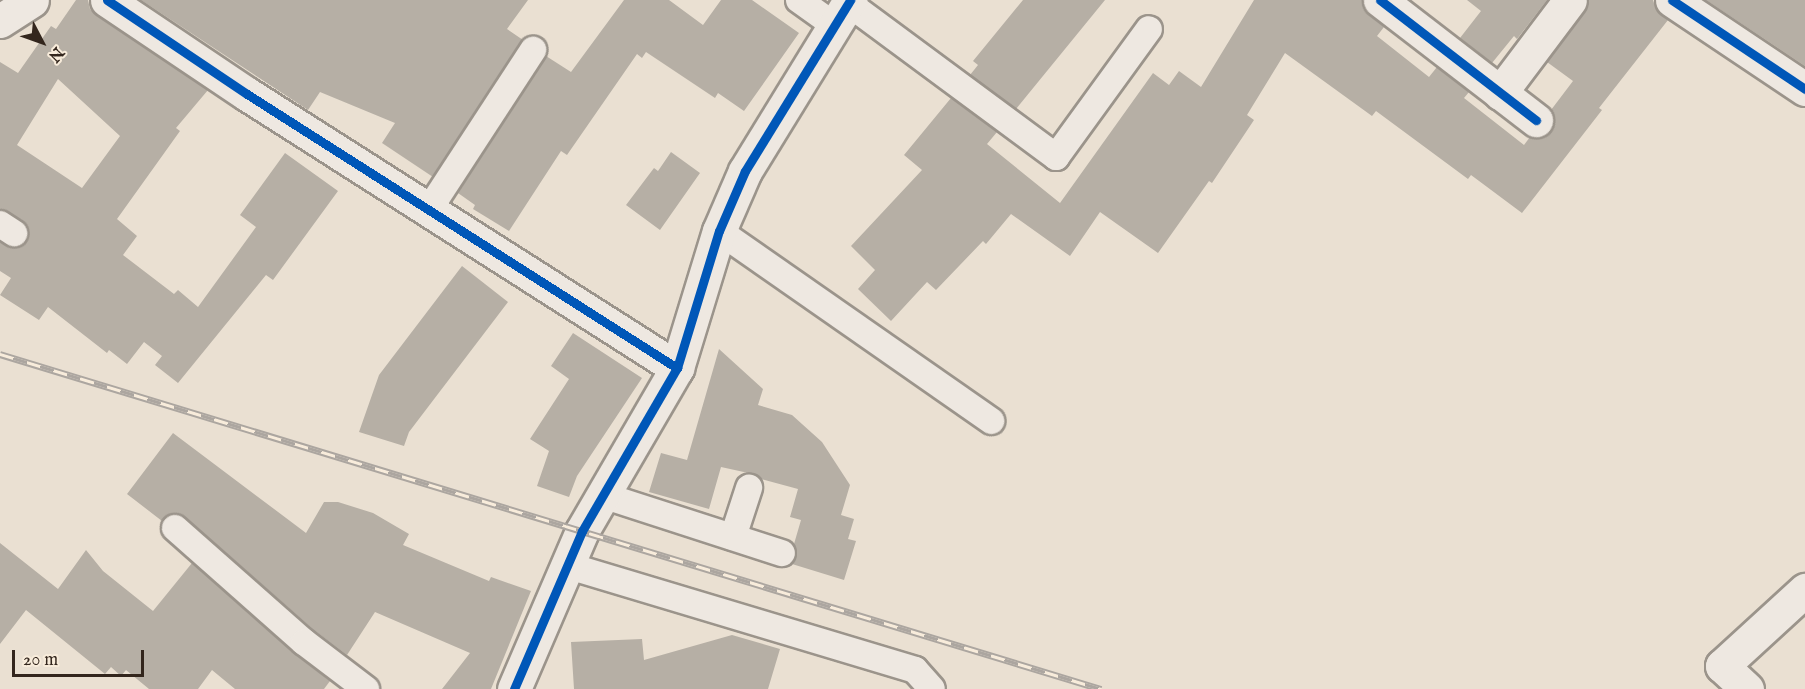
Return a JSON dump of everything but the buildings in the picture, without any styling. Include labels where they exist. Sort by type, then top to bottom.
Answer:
[{"type":"street","points":[[0,21],[32,0]]},
{"type":"street","points":[[107,0],[247,94],[430,208],[677,368]]},
{"type":"street","points":[[1380,0],[1536,120]]},
{"type":"street","points":[[1500,93],[1570,0]]},
{"type":"street","points":[[1672,0],[1805,89]]},
{"type":"street","points":[[514,689],[569,566],[582,531],[677,368],[719,231],[745,171],[844,10]]},
{"type":"street","points":[[1747,689],[1722,666],[1805,590]]},
{"type":"lane","points":[[799,0],[844,10],[1056,157],[1149,30]]},
{"type":"lane","points":[[430,208],[534,50]]},
{"type":"lane","points":[[719,231],[991,420]]},
{"type":"lane","points":[[734,537],[749,488]]},
{"type":"lane","points":[[602,495],[782,553]]},
{"type":"lane","points":[[175,528],[304,642],[366,689]]},
{"type":"lane","points":[[569,566],[915,670],[932,689]]},
{"type":"railway","points":[[0,354],[1101,689]]},
{"type":"cycle path","points":[[107,0],[247,94],[677,368]]},
{"type":"cycle path","points":[[514,689],[582,531],[677,368],[719,231],[745,171],[850,0]]},
{"type":"cycle path","points":[[1380,0],[1536,120]]},
{"type":"cycle path","points":[[1672,0],[1805,89]]}]
